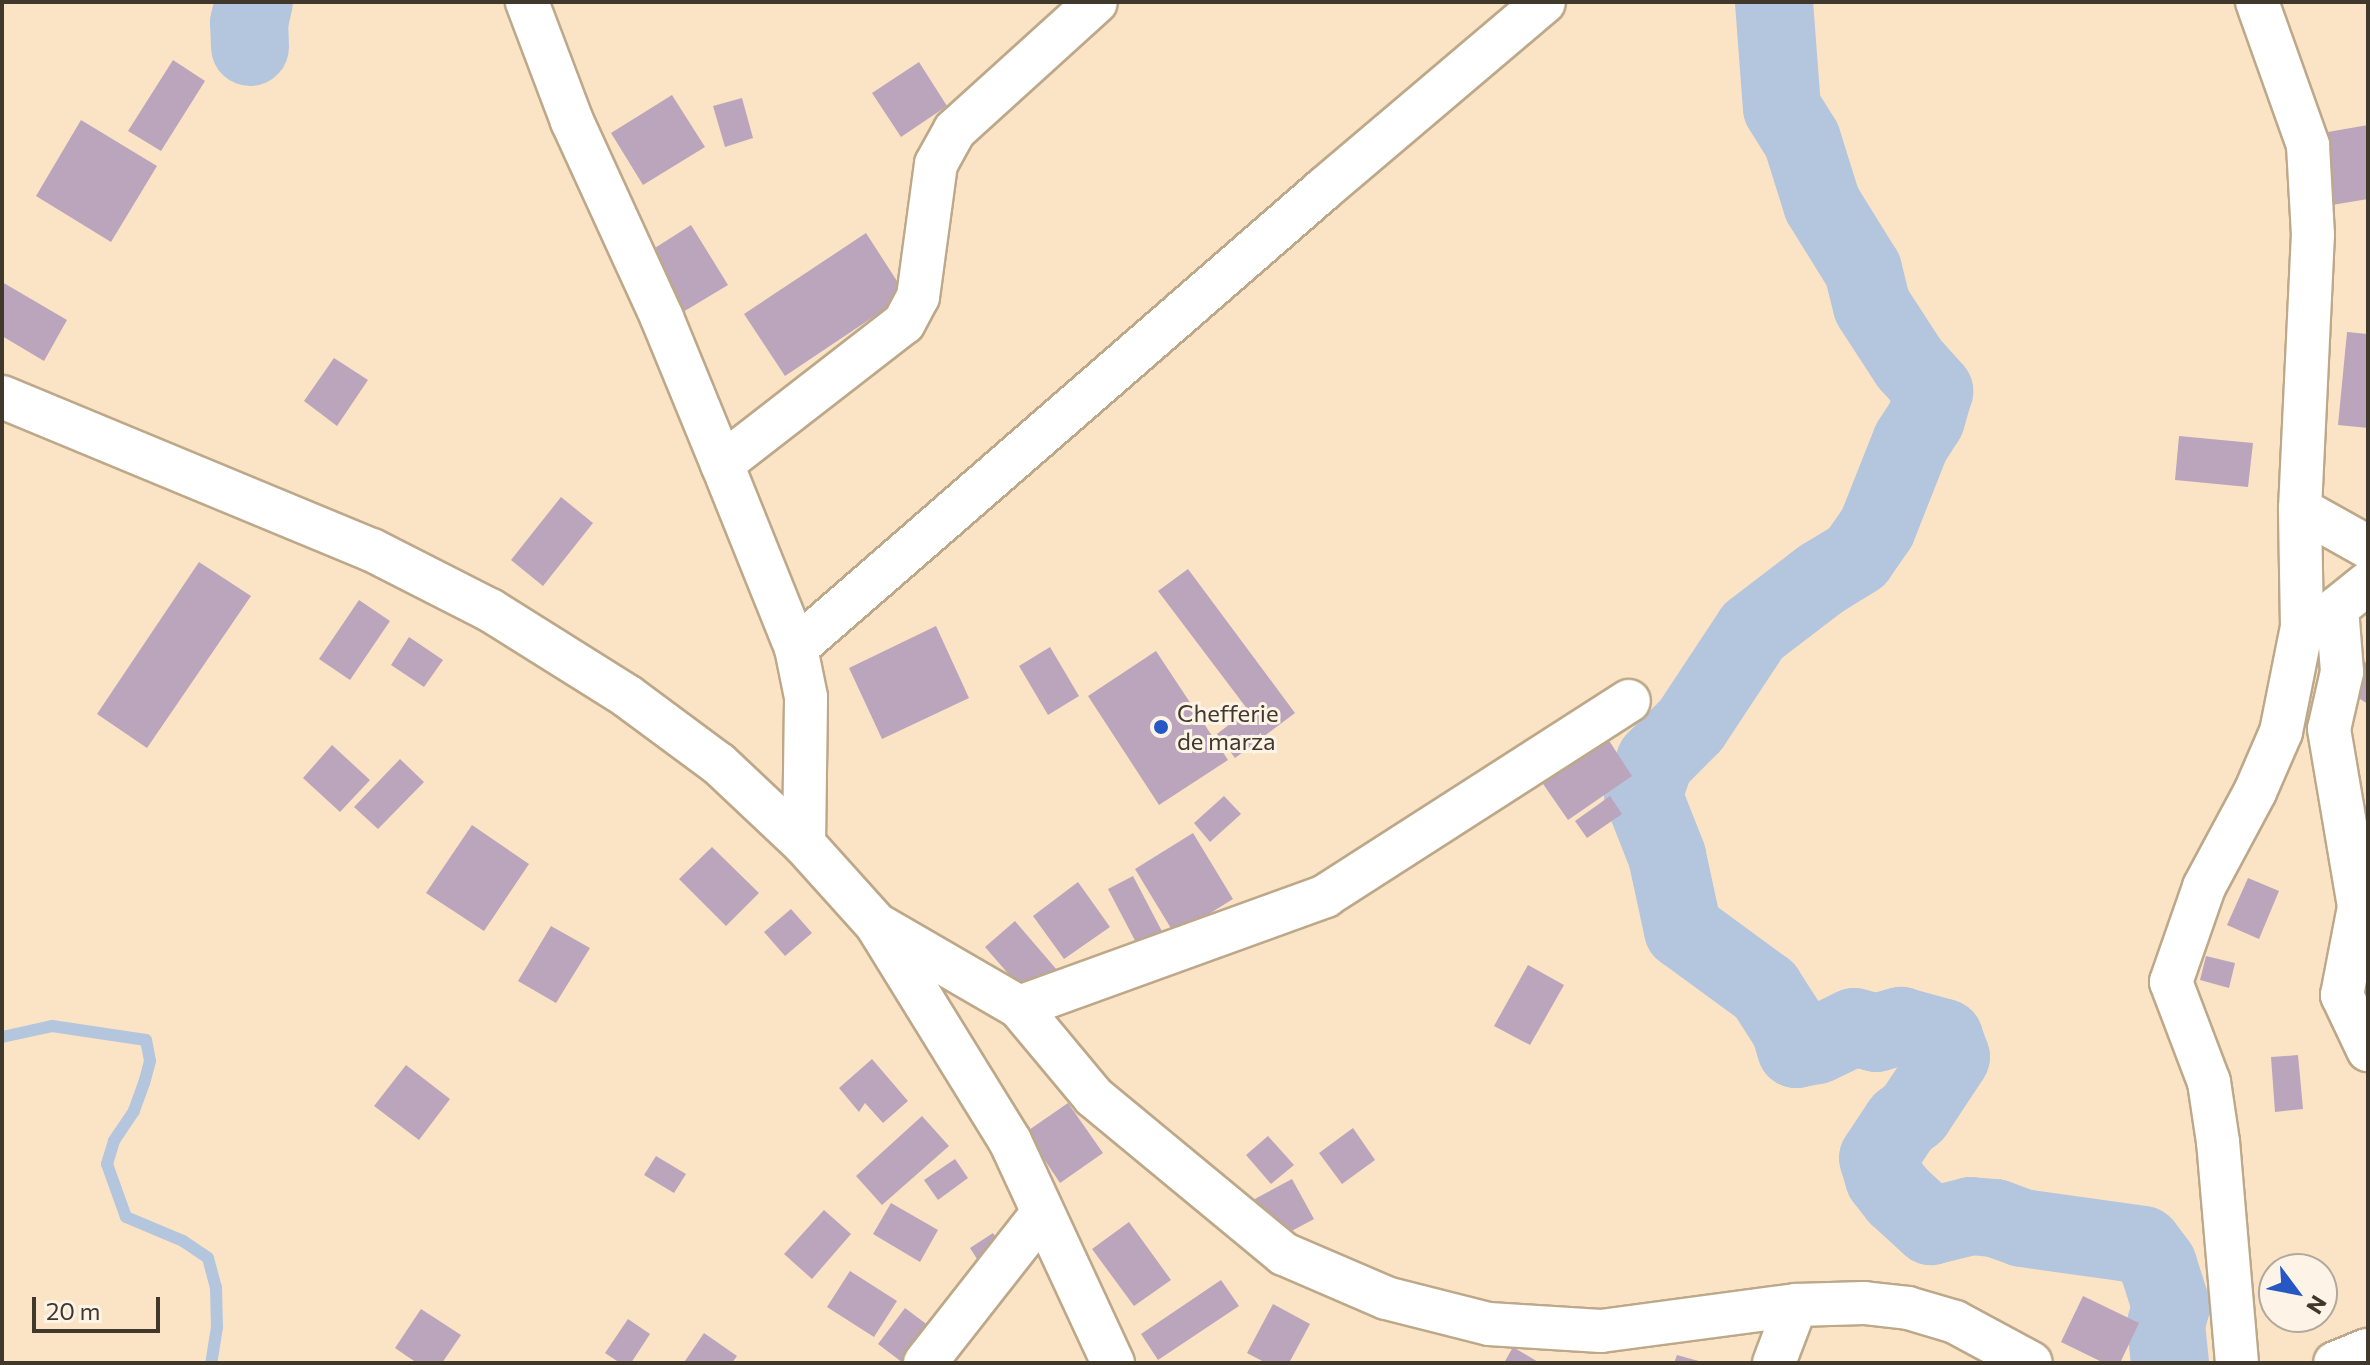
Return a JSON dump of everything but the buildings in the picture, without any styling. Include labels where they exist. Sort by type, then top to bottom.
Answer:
[{"type":"street","points":[[527,2],[572,121],[662,318],[796,648],[806,697],[804,844]]},
{"type":"street","points":[[722,464],[904,323],[918,297],[936,164],[955,130],[1096,2]]},
{"type":"street","points":[[796,648],[1544,2]]},
{"type":"street","points":[[2237,1363],[2218,1142],[2209,1082],[2171,982],[2204,887],[2255,792],[2281,732],[2302,627],[2300,509],[2313,235],[2308,145],[2257,2]]},
{"type":"street","points":[[2,397],[372,550],[490,610],[627,696],[719,764],[804,844],[876,924],[1010,1141],[1113,1363]]},
{"type":"street","points":[[2300,509],[2368,547]]},
{"type":"street","points":[[2368,583],[2337,608],[2342,672],[2329,729],[2359,907],[2342,995],[2368,1050]]},
{"type":"street","points":[[1019,1007],[1325,896],[1629,701]]},
{"type":"street","points":[[876,924],[1019,1007],[1094,1097],[1284,1254],[1386,1298],[1489,1324],[1601,1331],[1796,1305],[1864,1303],[1908,1308],[1955,1322],[2031,1363]]},
{"type":"street","points":[[925,1363],[1042,1214]]},
{"type":"street","points":[[1774,1363],[1796,1305]]},
{"type":"street","points":[[2335,1363],[2368,1350]]},
{"type":"waterway","points":[[250,47],[249,23],[254,2]]},
{"type":"waterway","points":[[1774,2],[1782,108],[1802,140],[1822,204],[1863,270],[1872,306],[1909,363],[1934,391],[1926,419],[1911,442],[1877,528],[1857,557],[1821,579],[1753,631],[1691,725],[1655,761],[1643,795],[1667,856],[1683,930],[1765,990],[1790,1029],[1796,1049],[1817,1045],[1854,1027],[1876,1033],[1901,1026],[1944,1038],[1951,1057],[1914,1113],[1902,1122],[1878,1158],[1884,1178],[1898,1196],[1931,1226],[1971,1216],[1995,1218],[2022,1228],[2143,1245],[2158,1265],[2171,1306],[2166,1325],[2170,1363]]},
{"type":"waterway","points":[[2,1037],[52,1026],[146,1040],[150,1061],[144,1083],[134,1111],[114,1141],[107,1164],[126,1217],[183,1241],[208,1258],[216,1287],[217,1327],[211,1363]]},
{"type":"place","name":"Chefferie de marza","points":[[1161,727]]}]
